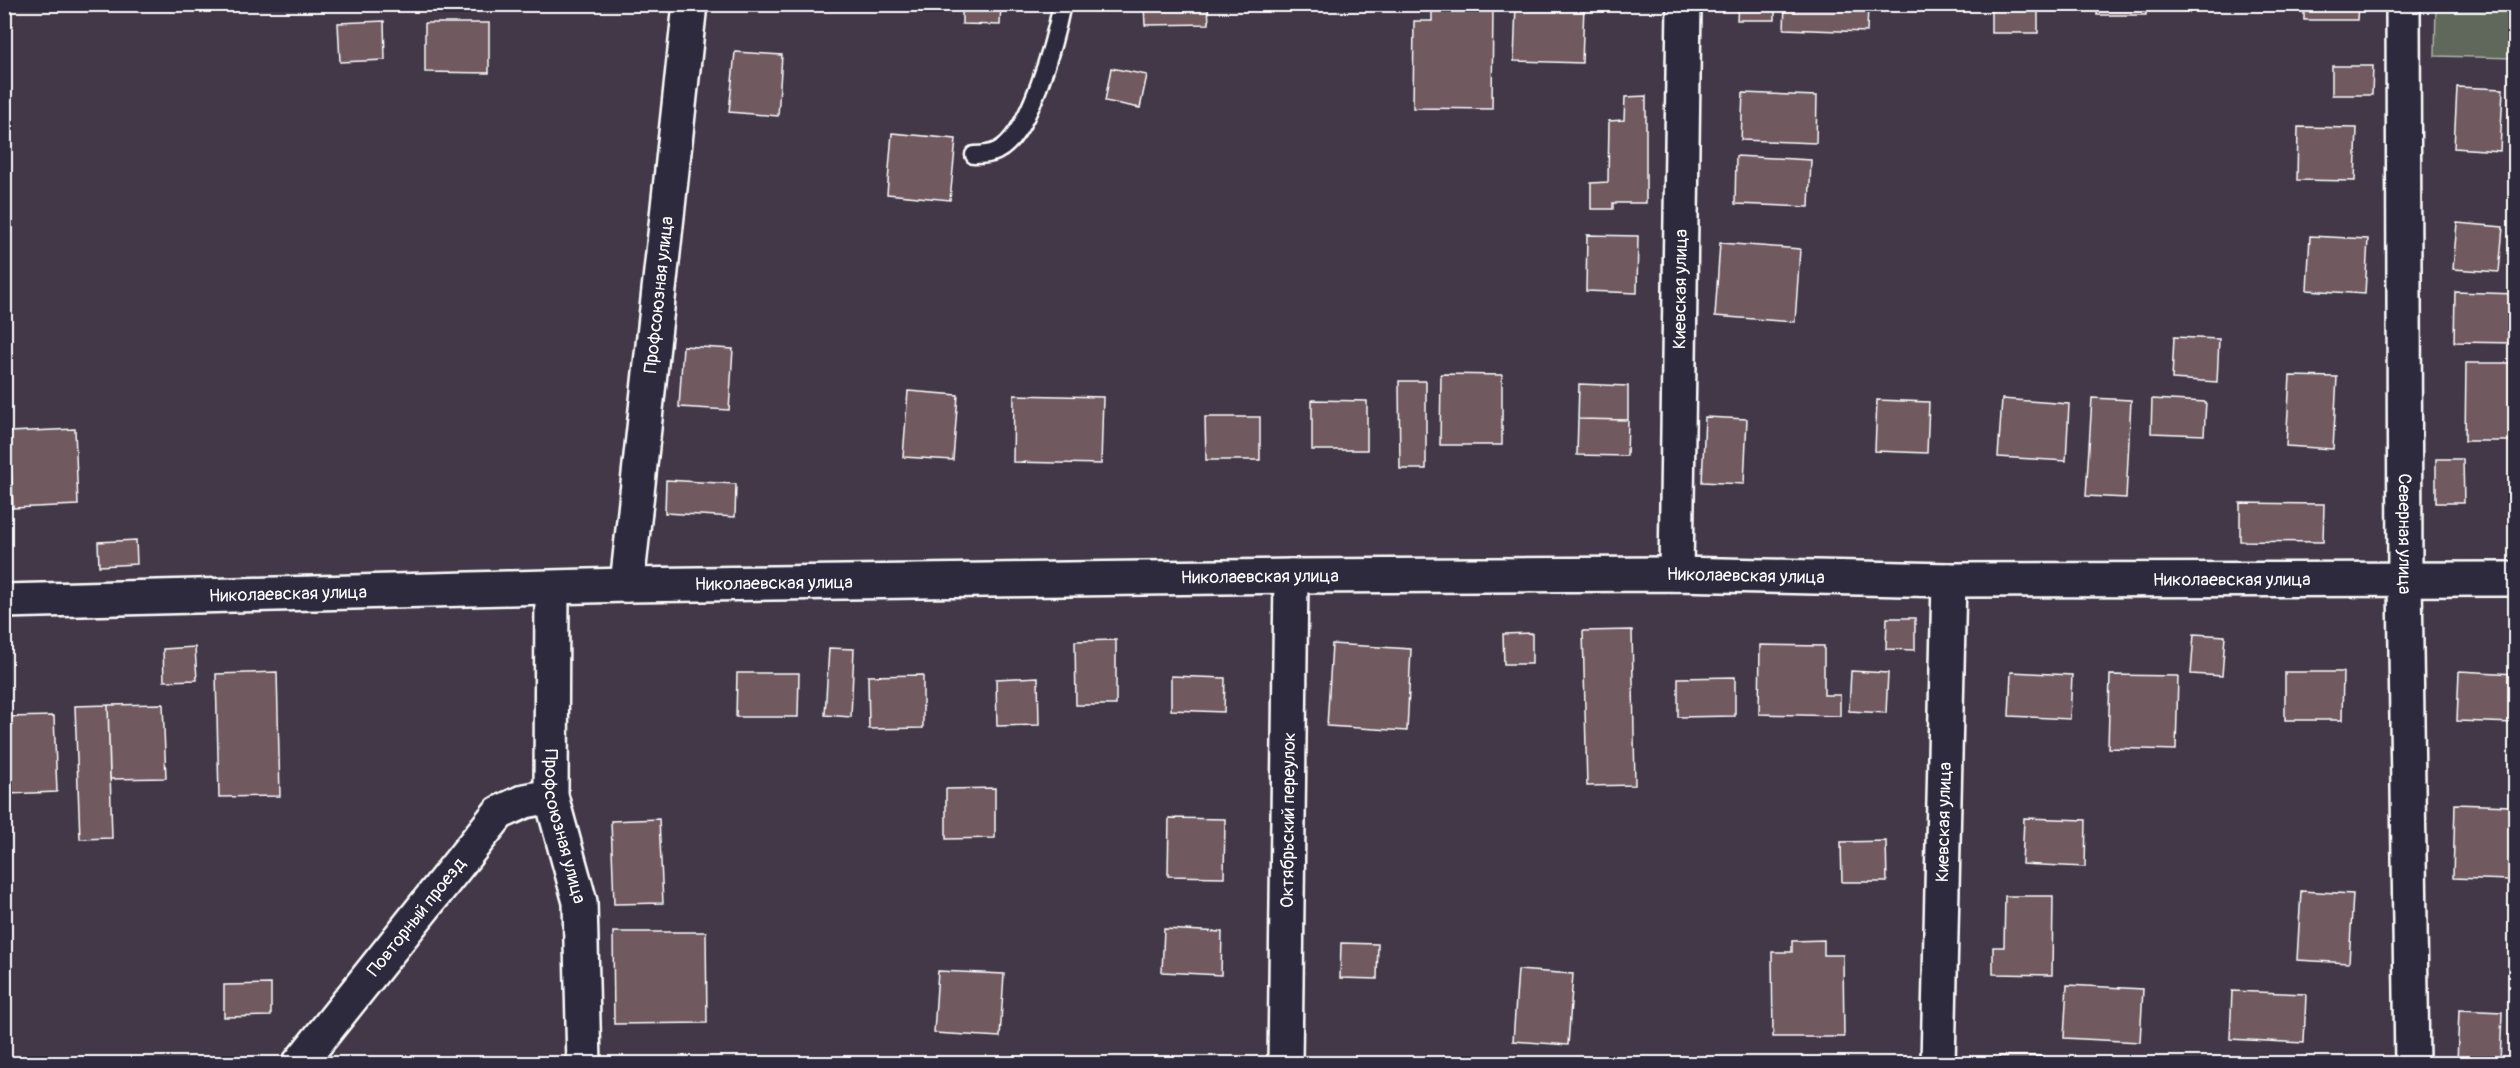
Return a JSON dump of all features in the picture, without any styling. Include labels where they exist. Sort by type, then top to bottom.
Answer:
[{"type":"street","name":"Профсоюзная улица","points":[[627,585],[690,4]]},
{"type":"street","name":"Киевская улица","points":[[1676,574],[1684,4]]},
{"type":"street","name":"Северная улица","points":[[2403,4],[2405,580],[2412,1064]]},
{"type":"street","name":"Николаевская улица","points":[[4,601],[627,585],[1291,576],[1676,574],[1949,580],[2516,579]]},
{"type":"street","name":"Октябрьский переулок","points":[[1285,1064],[1291,576]]},
{"type":"street","name":"Киевская улица","points":[[1938,1064],[1949,580]]},
{"type":"street","name":"Профсоюзная улица","points":[[552,588],[550,796],[580,902],[584,1064]]},
{"type":"street","name":"Повторный проезд","points":[[299,1064],[499,813],[525,801],[550,796]]},
{"type":"lane","points":[[974,155],[998,151],[1013,139],[1028,112],[1053,45],[1062,4]]},
{"type":"green space","points":[[2436,5],[2515,5],[2515,58],[2435,56]]},
{"type":"building","points":[[962,4],[1001,4],[1000,25],[962,24]]},
{"type":"building","points":[[1144,4],[1208,4],[1209,24],[1145,25]]},
{"type":"building","points":[[1432,4],[1493,4],[1492,109],[1413,108],[1414,21],[1432,21]]},
{"type":"building","points":[[1516,4],[1584,4],[1582,63],[1514,61]]},
{"type":"building","points":[[1738,4],[1775,4],[1775,20],[1737,20]]},
{"type":"building","points":[[1785,4],[1868,4],[1867,32],[1784,29]]},
{"type":"building","points":[[1962,4],[2038,4],[2038,33],[1991,33],[1991,8],[1962,7]]},
{"type":"building","points":[[2097,4],[2146,4],[2146,15],[2097,15]]},
{"type":"building","points":[[2304,4],[2358,4],[2357,20],[2304,20]]},
{"type":"building","points":[[384,21],[385,60],[340,62],[338,23]]},
{"type":"building","points":[[425,23],[489,23],[489,73],[425,72]]},
{"type":"building","points":[[735,52],[782,55],[778,116],[729,112]]},
{"type":"building","points":[[2332,66],[2373,66],[2372,95],[2332,95]]},
{"type":"building","points":[[1111,68],[1147,75],[1140,108],[1105,101]]},
{"type":"building","points":[[2457,87],[2503,89],[2500,151],[2454,148]]},
{"type":"building","points":[[1743,93],[1817,96],[1816,143],[1741,140]]},
{"type":"building","points":[[1646,96],[1646,203],[1613,203],[1613,209],[1591,209],[1591,183],[1608,182],[1609,121],[1624,120],[1625,97]]},
{"type":"building","points":[[2298,127],[2357,128],[2355,181],[2297,180]]},
{"type":"building","points":[[892,133],[956,139],[950,200],[887,194]]},
{"type":"building","points":[[1736,156],[1811,160],[1809,207],[1735,204]]},
{"type":"building","points":[[2457,223],[2503,227],[2499,272],[2453,269]]},
{"type":"building","points":[[1587,235],[1638,236],[1637,293],[1586,291]]},
{"type":"building","points":[[2310,236],[2368,239],[2365,294],[2307,290]]},
{"type":"building","points":[[1720,243],[1800,249],[1795,322],[1715,316]]},
{"type":"building","points":[[2455,292],[2516,294],[2516,343],[2454,342]]},
{"type":"building","points":[[2174,337],[2219,339],[2217,382],[2172,379]]},
{"type":"building","points":[[683,346],[733,349],[729,410],[679,407]]},
{"type":"building","points":[[2466,363],[2516,363],[2516,441],[2465,441]]},
{"type":"building","points":[[1441,374],[1502,375],[1502,445],[1440,445]]},
{"type":"building","points":[[2290,376],[2337,377],[2333,449],[2286,446]]},
{"type":"building","points":[[1399,381],[1426,381],[1426,469],[1400,469]]},
{"type":"building","points":[[1579,384],[1628,386],[1628,420],[1578,419]]},
{"type":"building","points":[[908,391],[958,395],[953,460],[903,457]]},
{"type":"building","points":[[1014,395],[1103,397],[1101,464],[1013,462]]},
{"type":"building","points":[[2092,398],[2131,400],[2126,498],[2086,496]]},
{"type":"building","points":[[2002,399],[2069,404],[2066,461],[1998,457]]},
{"type":"building","points":[[2152,399],[2206,402],[2204,435],[2151,433]]},
{"type":"building","points":[[1312,400],[1367,401],[1367,450],[1312,450]]},
{"type":"building","points":[[1877,400],[1929,402],[1927,453],[1875,451]]},
{"type":"building","points":[[1205,417],[1260,417],[1260,460],[1206,460]]},
{"type":"building","points":[[1705,417],[1747,419],[1744,484],[1702,482]]},
{"type":"building","points":[[1578,419],[1628,420],[1627,456],[1577,455]]},
{"type":"building","points":[[75,429],[78,505],[13,508],[9,432]]},
{"type":"building","points":[[2436,459],[2463,459],[2464,503],[2436,503]]},
{"type":"building","points":[[4,463],[11,463],[13,508],[4,509]]},
{"type":"building","points":[[666,480],[736,484],[735,517],[665,513]]},
{"type":"building","points":[[2240,503],[2324,504],[2323,542],[2240,541]]},
{"type":"building","points":[[136,540],[137,564],[99,566],[98,542]]},
{"type":"building","points":[[1887,618],[1915,618],[1915,650],[1886,649]]},
{"type":"building","points":[[1632,630],[1635,785],[1587,786],[1583,631]]},
{"type":"building","points":[[1532,633],[1532,664],[1504,664],[1503,634]]},
{"type":"building","points":[[2194,634],[2225,636],[2222,676],[2191,674]]},
{"type":"building","points":[[1116,640],[1116,705],[1076,705],[1075,641]]},
{"type":"building","points":[[1332,644],[1411,649],[1407,731],[1327,726]]},
{"type":"building","points":[[1760,645],[1824,646],[1824,695],[1840,695],[1840,716],[1759,714]]},
{"type":"building","points":[[195,647],[197,680],[164,681],[163,649]]},
{"type":"building","points":[[829,648],[854,649],[851,717],[825,715]]},
{"type":"building","points":[[1851,671],[1888,673],[1886,713],[1849,711]]},
{"type":"building","points":[[2459,671],[2516,674],[2515,723],[2457,721]]},
{"type":"building","points":[[277,672],[280,796],[219,797],[216,674]]},
{"type":"building","points":[[2011,672],[2072,675],[2070,719],[2009,716]]},
{"type":"building","points":[[2285,672],[2343,672],[2342,720],[2285,720]]},
{"type":"building","points":[[737,673],[799,673],[798,717],[736,717]]},
{"type":"building","points":[[923,675],[923,728],[869,729],[868,676]]},
{"type":"building","points":[[2110,675],[2178,676],[2176,750],[2108,748]]},
{"type":"building","points":[[1171,676],[1225,678],[1224,712],[1171,710]]},
{"type":"building","points":[[1038,677],[1039,725],[997,726],[996,679]]},
{"type":"building","points":[[1735,677],[1735,716],[1678,717],[1678,678]]},
{"type":"building","points":[[163,704],[166,778],[110,779],[108,705]]},
{"type":"building","points":[[108,705],[112,838],[80,839],[75,706]]},
{"type":"building","points":[[54,716],[57,792],[7,794],[5,717]]},
{"type":"building","points":[[995,788],[995,838],[946,839],[946,789]]},
{"type":"building","points":[[2455,804],[2511,806],[2509,880],[2453,878]]},
{"type":"building","points":[[1169,818],[1225,819],[1224,877],[1168,876]]},
{"type":"building","points":[[2024,818],[2086,820],[2085,867],[2022,864]]},
{"type":"building","points":[[659,819],[663,903],[614,904],[611,821]]},
{"type":"building","points":[[1886,841],[1887,882],[1842,882],[1841,842]]},
{"type":"building","points":[[2301,891],[2353,894],[2349,963],[2297,960]]},
{"type":"building","points":[[2005,896],[2053,896],[2052,975],[1993,974],[1993,947],[2004,947]]},
{"type":"building","points":[[1164,929],[1222,932],[1221,975],[1162,972]]},
{"type":"building","points":[[613,932],[706,932],[707,1023],[614,1024]]},
{"type":"building","points":[[1824,940],[1824,955],[1843,955],[1844,1037],[1773,1037],[1772,952],[1792,952],[1792,941]]},
{"type":"building","points":[[1341,943],[1378,944],[1377,979],[1340,978]]},
{"type":"building","points":[[1518,970],[1573,974],[1568,1045],[1513,1041]]},
{"type":"building","points":[[938,971],[1004,974],[1000,1037],[934,1033]]},
{"type":"building","points":[[271,984],[271,1016],[224,1017],[224,985]]},
{"type":"building","points":[[2067,985],[2143,989],[2140,1042],[2064,1038]]},
{"type":"building","points":[[2232,991],[2306,994],[2304,1043],[2230,1039]]},
{"type":"building","points":[[2459,1010],[2502,1012],[2500,1064],[2457,1064]]},
{"type":"building","points":[[1999,1056],[2043,1056],[2043,1064],[1999,1064]]}]
